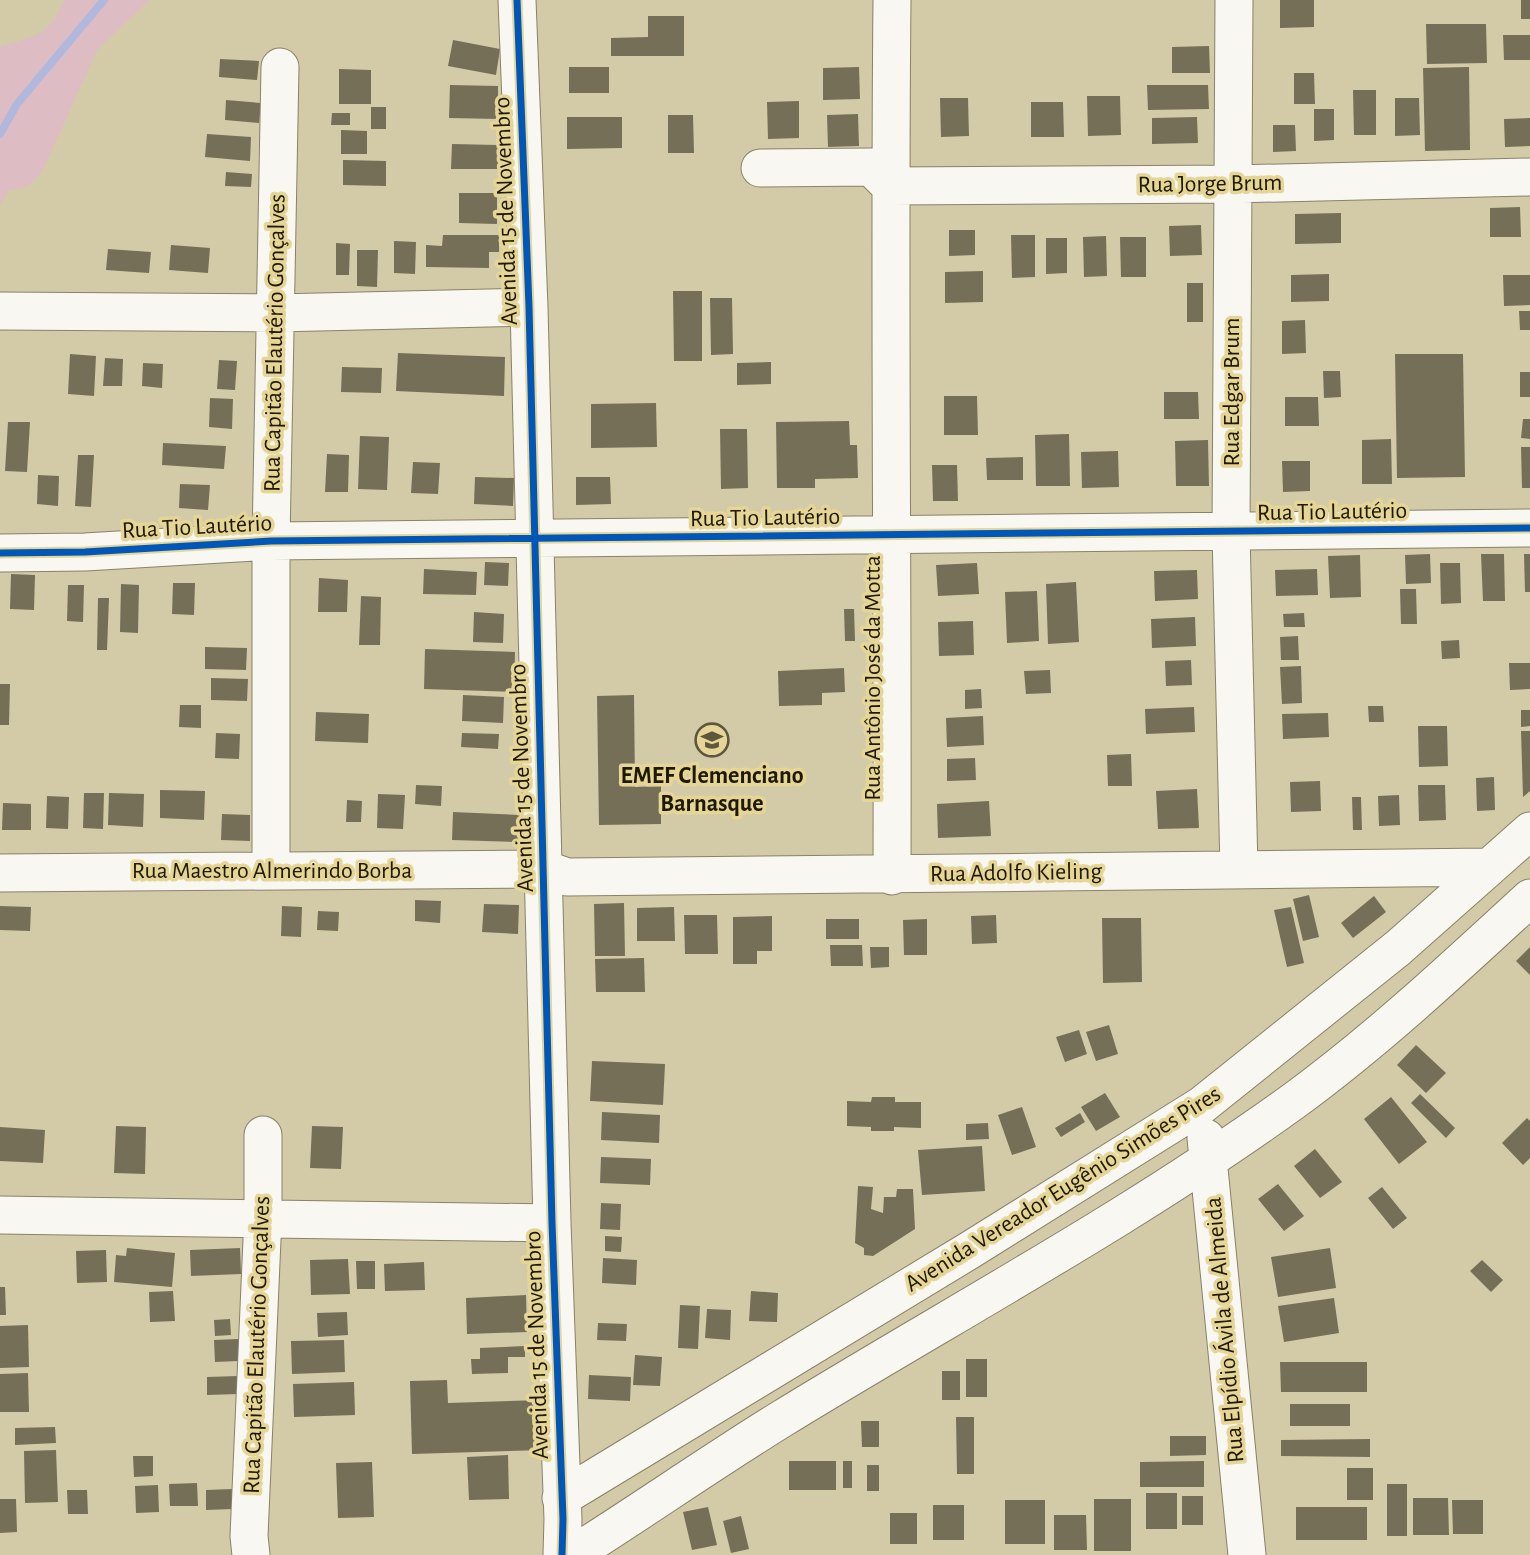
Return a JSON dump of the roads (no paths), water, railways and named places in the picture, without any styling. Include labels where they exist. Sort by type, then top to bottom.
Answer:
[{"type":"street","name":"Avenida 15 de Novembro","points":[[517,0],[529,307],[562,1555]]},
{"type":"street","name":"Rua Antônio José da Motta","points":[[892,0],[892,876]]},
{"type":"street","name":"Rua Edgar Brum","points":[[1234,0],[1231,533],[1238,869]]},
{"type":"street","name":"Rua Capitão Elautério Gonçalves","points":[[271,872],[271,541],[279,67]]},
{"type":"street","points":[[760,168],[871,167],[890,186]]},
{"type":"street","name":"Rua Jorge Brum","points":[[890,186],[1233,184],[1530,177]]},
{"type":"street","points":[[0,311],[276,313],[529,307]]},
{"type":"street","name":"Rua Tio Lautério","points":[[0,553],[85,552],[271,541],[1530,528]]},
{"type":"street","name":"Avenida Vereador Eugênio Simões Pires","points":[[561,1498],[970,1250],[1202,1105],[1398,948],[1530,831]]},
{"type":"street","name":"Rua Adolfo Kieling","points":[[544,869],[567,877],[892,876],[1489,867]]},
{"type":"street","name":"Rua Maestro Almerindo Borba","points":[[0,873],[544,869]]},
{"type":"street","name":"Avenida Vereador Eugênio Simões Pires","points":[[572,1555],[782,1419],[996,1292],[1209,1160],[1297,1098],[1432,989],[1530,898]]},
{"type":"street","points":[[1398,948],[1432,989]]},
{"type":"street","name":"Rua Elpídio Ávila de Almeida","points":[[1202,1105],[1247,1555]]},
{"type":"street","name":"Rua Capitão Elautério Gonçalves","points":[[251,1555],[249,1536],[263,1217],[263,1135]]},
{"type":"street","points":[[0,1215],[552,1223]]},
{"type":"street","points":[[970,1250],[996,1292]]},
{"type":"street","points":[[755,1380],[782,1419]]},
{"type":"waterway","points":[[0,134],[17,104],[104,0]]},
{"type":"place","name":"EMEF Clemenciano Barnasque","points":[[712,740]]}]
